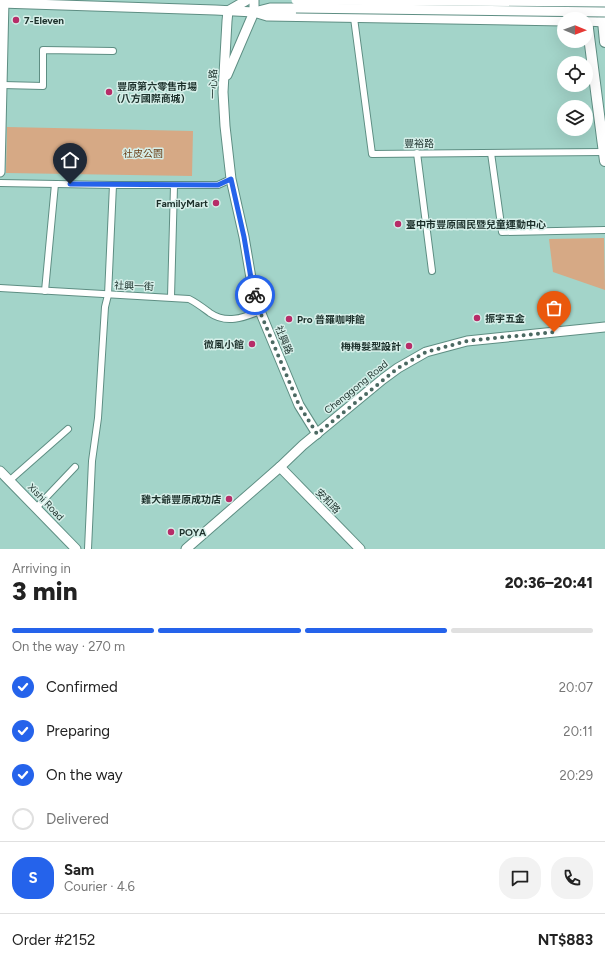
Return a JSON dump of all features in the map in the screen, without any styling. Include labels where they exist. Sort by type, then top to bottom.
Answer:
[{"type":"main road","points":[[586,0],[586,12]]},
{"type":"main road","points":[[601,0],[604,18],[605,42]]},
{"type":"main road","points":[[590,48],[605,155]]},
{"type":"street","points":[[228,11],[247,0]]},
{"type":"street","points":[[224,82],[254,12],[254,0]]},
{"type":"street","points":[[0,172],[3,85],[1,73],[3,2],[254,12],[267,16],[557,21]]},
{"type":"street","points":[[254,12],[294,3],[605,2]]},
{"type":"street","points":[[294,3],[604,18]]},
{"type":"street","name":"一心路","points":[[228,11],[223,92],[231,179]]},
{"type":"street","name":"豐裕路","points":[[354,18],[372,154],[491,153],[605,155]]},
{"type":"street","points":[[593,20],[604,18]]},
{"type":"street","points":[[3,85],[42,86],[43,50],[113,51]]},
{"type":"street","points":[[417,153],[432,271]]},
{"type":"street","points":[[491,153],[502,232],[605,230]]},
{"type":"street","points":[[0,182],[174,186],[218,185],[231,179]]},
{"type":"street","name":"社興路","points":[[231,179],[244,237],[252,284],[260,312],[299,405],[317,434]]},
{"type":"street","points":[[45,291],[55,184]]},
{"type":"street","points":[[88,549],[92,461],[98,418],[105,306],[108,295],[113,185]]},
{"type":"street","points":[[171,297],[174,186]]},
{"type":"street","name":"社興一街","points":[[0,288],[189,299],[200,304],[211,314],[230,320],[246,317],[260,312]]},
{"type":"street","name":"Chenggong Road","points":[[190,548],[303,445],[398,368],[426,352],[467,341],[605,327]]},
{"type":"street","points":[[9,481],[68,429]]},
{"type":"street","points":[[36,508],[75,467]]},
{"type":"street","name":"安和路","points":[[280,467],[360,549]]},
{"type":"street","name":"Xishi Road","points":[[0,471],[76,549]]},
{"type":"green space","name":"社皮公園","points":[[7,127],[193,131],[192,176],[6,173]]},
{"type":"green space","points":[[604,238],[605,290],[553,272],[549,239]]},
{"type":"way so far","points":[[255,295],[260,312],[299,405],[317,434],[383,379],[398,368],[426,352],[467,341],[554,332]]},
{"type":"place","name":"7-Eleven","points":[[16,20]]},
{"type":"place","name":"豐原第六零售市場 (八方國際商城)","points":[[109,92]]},
{"type":"place","name":"FamilyMart","points":[[216,203]]},
{"type":"place","name":"臺中市豐原國民暨兒童運動中心","points":[[398,224]]},
{"type":"place","name":"振宇五金","points":[[477,318]]},
{"type":"place","name":"Pro 普羅咖啡館","points":[[289,319]]},
{"type":"place","name":"微風小館","points":[[252,344]]},
{"type":"place","name":"梅梅髮型設計","points":[[409,346]]},
{"type":"place","name":"雞大爺豐原成功店","points":[[229,499]]},
{"type":"place","name":"POYA","points":[[171,532]]},
{"type":"route","points":[[70,184],[218,185],[231,179],[255,295]]}]
